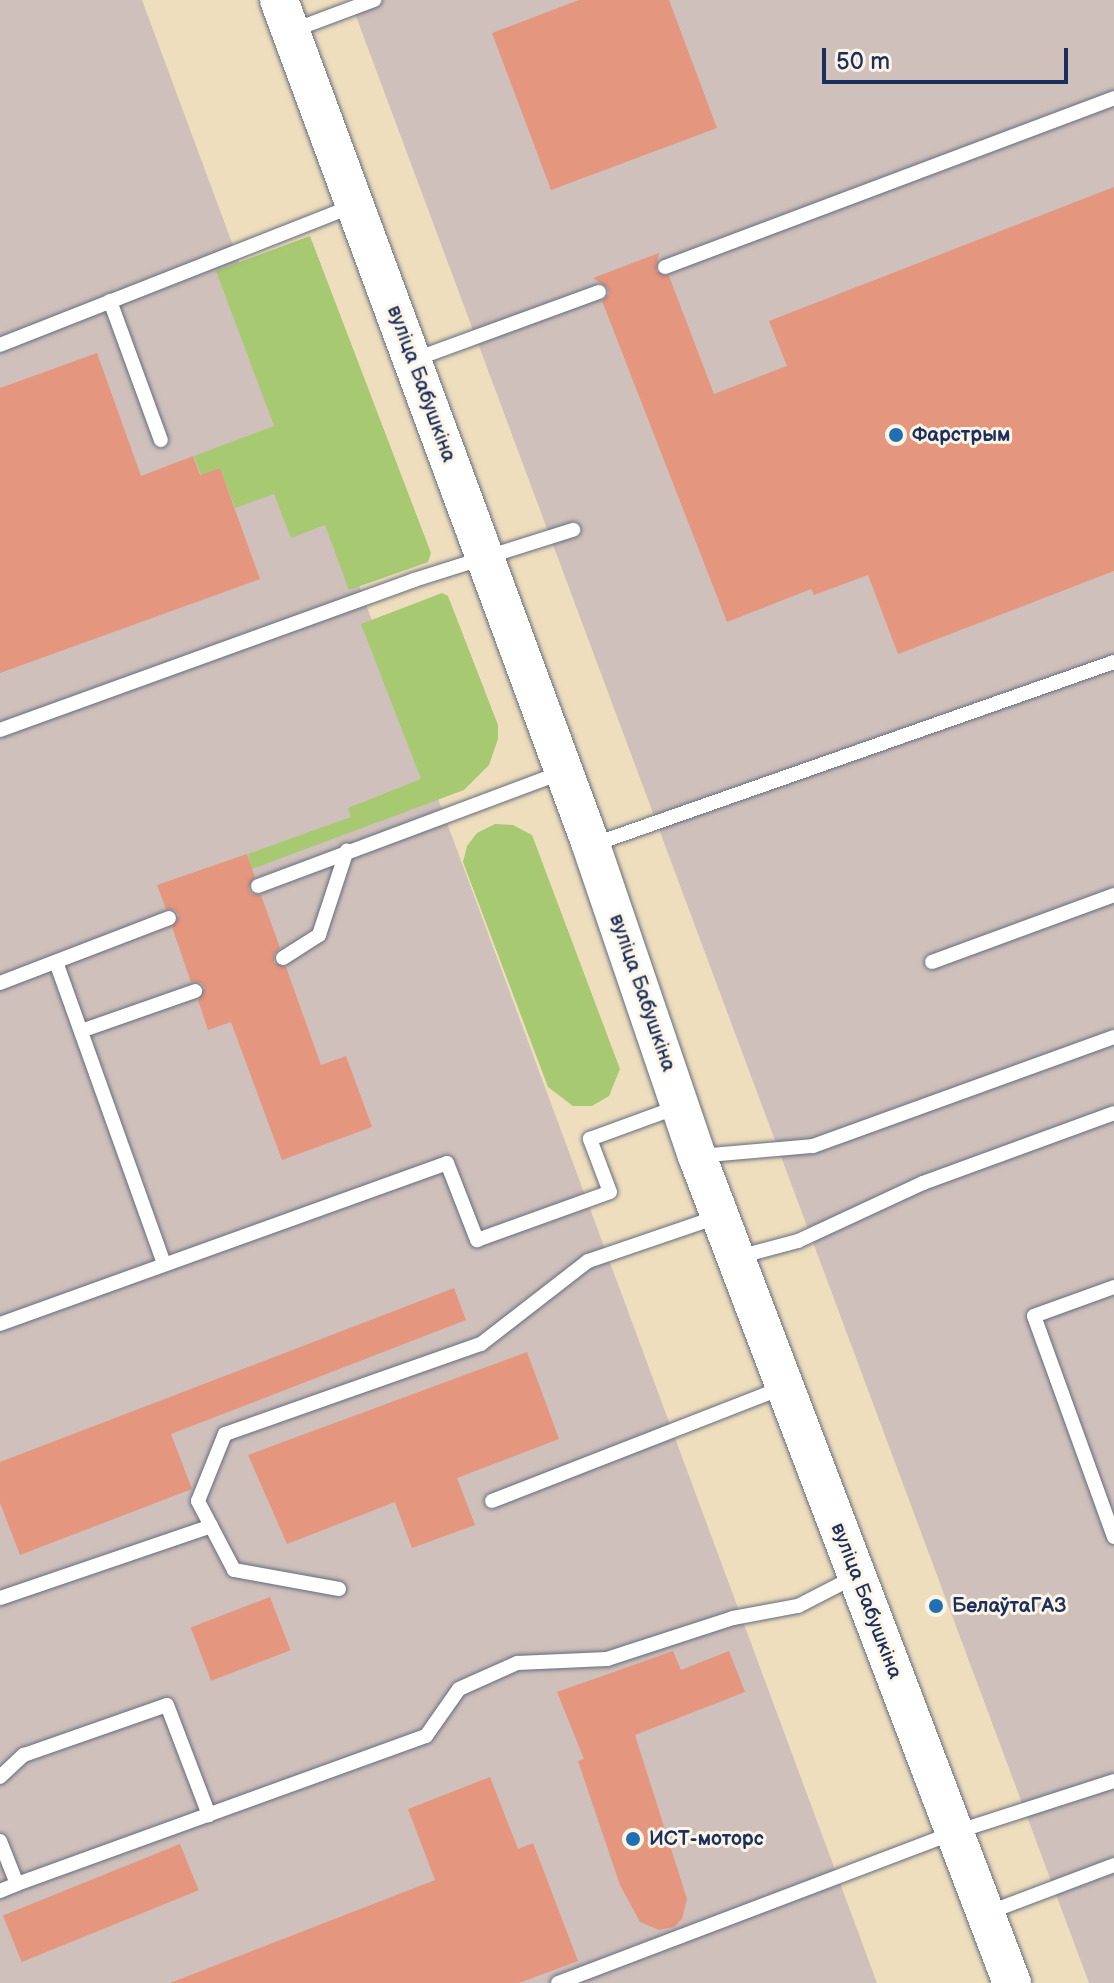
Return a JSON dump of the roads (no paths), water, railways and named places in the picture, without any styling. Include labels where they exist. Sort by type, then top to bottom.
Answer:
[{"type":"street","name":"вуліца Бабушкіна","points":[[285,16],[565,772],[697,1156],[1012,1983]]},
{"type":"lane","points":[[285,16],[374,0]]},
{"type":"lane","points":[[665,267],[1114,98]]},
{"type":"lane","points":[[0,345],[355,205]]},
{"type":"lane","points":[[413,361],[599,292]]},
{"type":"lane","points":[[110,301],[161,440]]},
{"type":"lane","points":[[0,730],[414,580],[573,530]]},
{"type":"lane","points":[[591,845],[1114,662]]},
{"type":"lane","points":[[258,886],[347,850],[565,772]]},
{"type":"lane","points":[[283,958],[319,935],[347,850]]},
{"type":"lane","points":[[932,962],[1114,895]]},
{"type":"lane","points":[[0,983],[169,918]]},
{"type":"lane","points":[[56,962],[164,1263]]},
{"type":"lane","points":[[81,1031],[195,991]]},
{"type":"lane","points":[[697,1156],[813,1146],[1114,1037]]},
{"type":"lane","points":[[0,1324],[447,1163],[477,1240],[610,1192],[590,1139],[681,1106]]},
{"type":"lane","points":[[738,1257],[798,1241],[923,1183],[1114,1113]]},
{"type":"lane","points":[[339,1589],[234,1570],[198,1501],[225,1434],[481,1344],[588,1261],[720,1216]]},
{"type":"lane","points":[[1114,1287],[1034,1316],[1114,1537]]},
{"type":"lane","points":[[492,1501],[784,1387]]},
{"type":"lane","points":[[0,1598],[211,1526]]},
{"type":"lane","points":[[0,1891],[426,1736],[459,1689],[517,1663],[607,1659],[733,1618],[798,1606],[857,1576]]},
{"type":"lane","points":[[0,1777],[24,1755],[167,1705],[209,1815]]},
{"type":"lane","points":[[558,1983],[956,1832],[1114,1781]]},
{"type":"lane","points":[[0,1841],[17,1884]]},
{"type":"lane","points":[[986,1913],[1114,1865]]},
{"type":"place","name":"Фарстрым","points":[[896,435]]},
{"type":"place","name":"БелаўтаГАЗ","points":[[936,1606]]},
{"type":"place","name":"ИСТ-моторс","points":[[633,1839]]}]
